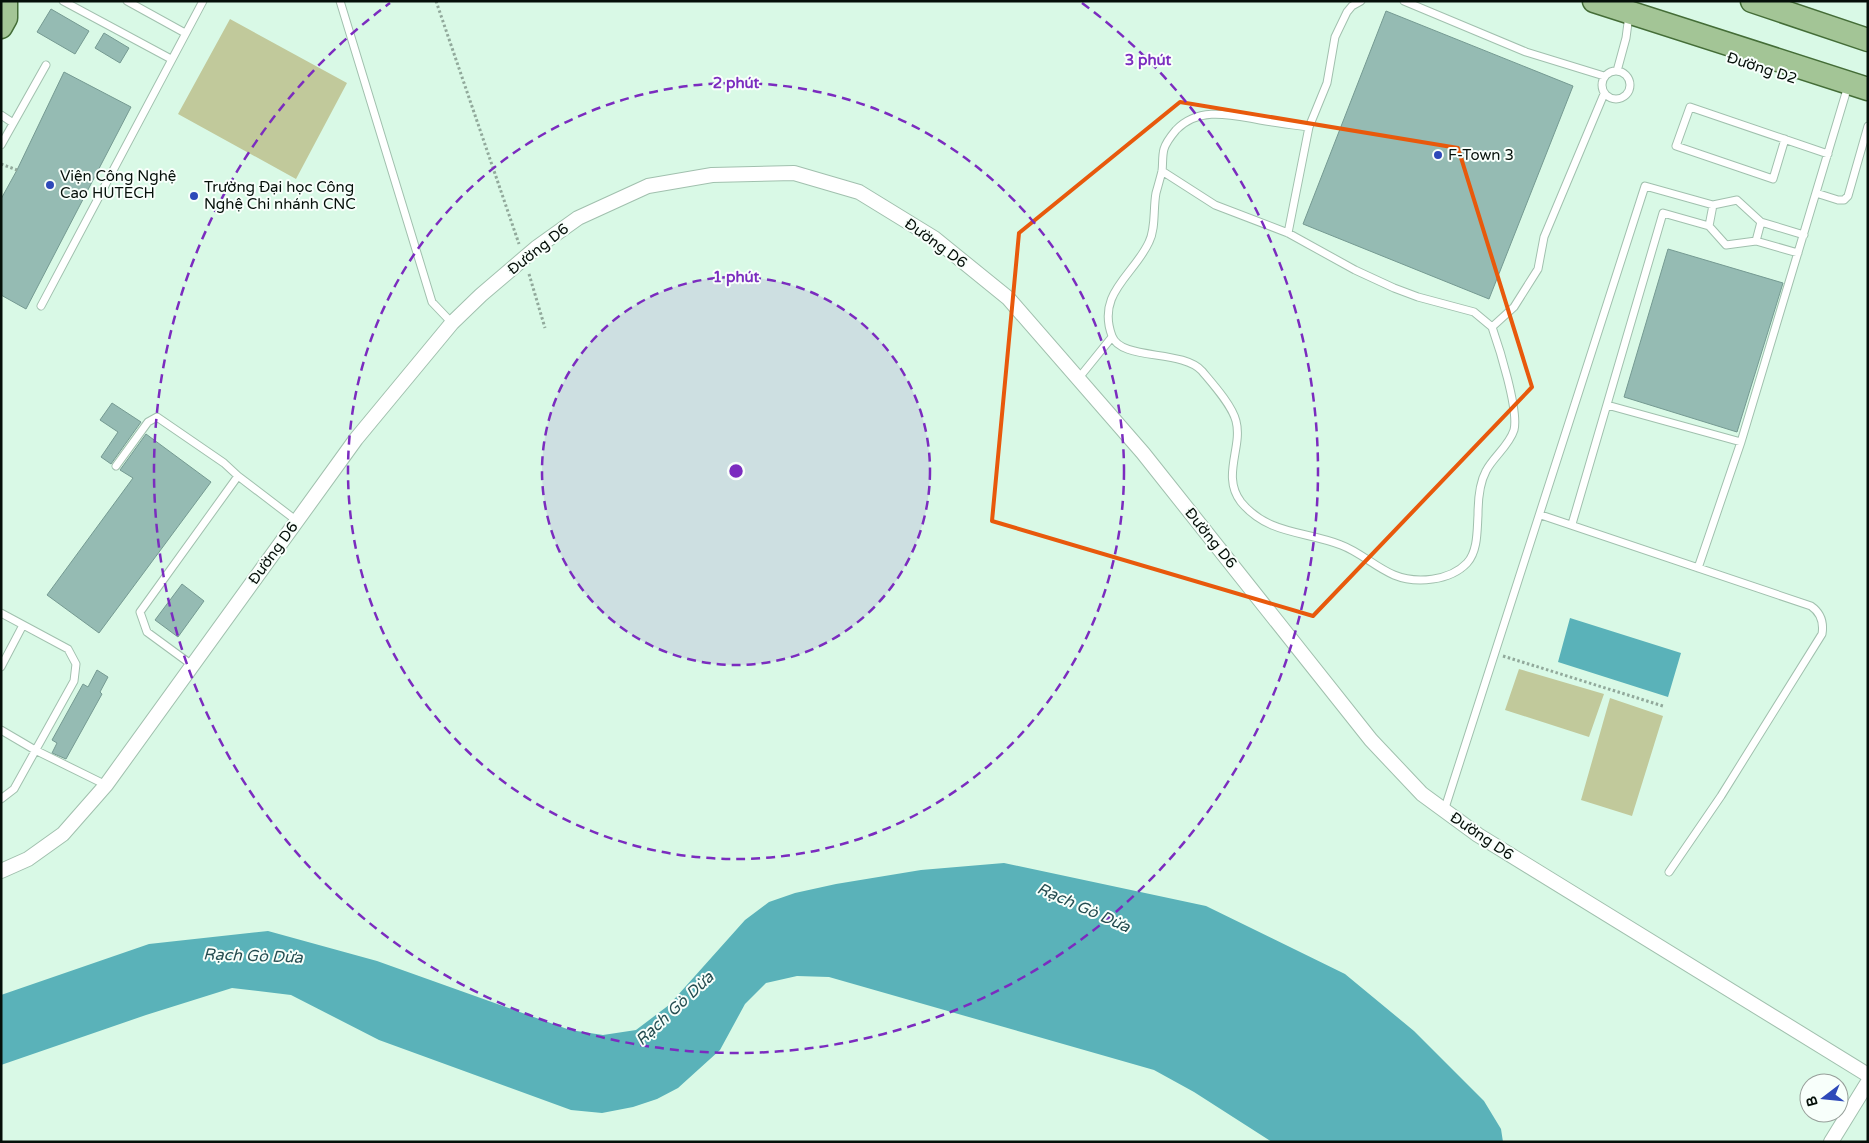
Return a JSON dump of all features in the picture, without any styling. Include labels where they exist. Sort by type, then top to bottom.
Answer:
[{"type":"main road","points":[[1,6],[5,1]]},
{"type":"main road","points":[[1,27],[6,18],[5,1]]},
{"type":"main road","name":"Đường D2","points":[[1594,1],[1631,7],[1702,36],[1849,83]]},
{"type":"main road","points":[[1752,1],[1868,40]]},
{"type":"main road","points":[[1792,1],[1868,25]]},
{"type":"street","name":"Đường D6","points":[[1,872],[28,859],[64,834],[106,785],[356,439],[452,323],[482,295],[524,258],[578,218],[648,186],[712,175],[794,173],[860,192],[934,238],[1008,298],[1142,453],[1371,740],[1422,794],[1478,835],[1868,1075]]},
{"type":"street","points":[[1830,1142],[1868,1082]]},
{"type":"lane","points":[[63,1],[171,59]]},
{"type":"lane","points":[[127,1],[185,33]]},
{"type":"lane","points":[[41,306],[203,1]]},
{"type":"lane","points":[[340,1],[432,302],[452,323]]},
{"type":"lane","points":[[1288,233],[1309,128],[1327,83],[1331,52],[1338,28],[1352,6],[1361,1]]},
{"type":"lane","points":[[1404,1],[1526,52],[1604,76]]},
{"type":"lane","points":[[1618,71],[1631,7]]},
{"type":"lane","points":[[1,146],[46,65]]},
{"type":"lane","points":[[1612,71],[1618,71],[1622,72],[1629,79],[1629,92],[1626,96],[1612,100],[1604,94],[1601,85],[1604,76],[1612,71]]},
{"type":"lane","points":[[1698,568],[1741,442],[1849,83]]},
{"type":"lane","points":[[1492,327],[1514,307],[1538,269],[1544,237],[1604,94]]},
{"type":"lane","points":[[1785,139],[1773,179],[1676,146],[1690,107],[1785,139],[1828,154]]},
{"type":"lane","points":[[1162,172],[1215,205],[1288,233],[1356,270],[1394,288],[1418,297],[1474,312],[1492,327],[1512,403],[1515,422],[1514,430],[1482,479],[1478,501],[1476,543],[1467,563],[1454,572],[1422,581],[1397,576],[1374,565],[1341,544],[1288,532],[1261,520],[1248,510],[1234,490],[1233,463],[1237,422],[1232,411],[1213,384],[1195,364],[1183,359],[1124,348],[1112,337],[1108,314],[1112,295],[1148,245],[1152,235],[1156,195],[1162,172],[1164,149],[1168,140],[1179,127],[1199,115],[1222,114],[1309,128]]},
{"type":"lane","points":[[1,115],[13,123]]},
{"type":"lane","points":[[1816,193],[1838,200],[1844,200],[1848,196],[1868,126]]},
{"type":"lane","points":[[1444,811],[1541,515],[1645,186],[1713,205],[1737,200],[1761,222],[1804,235]]},
{"type":"lane","points":[[1709,226],[1713,205]]},
{"type":"lane","points":[[1572,524],[1663,213],[1709,226],[1726,245],[1756,241],[1798,253]]},
{"type":"lane","points":[[1756,241],[1761,222]]},
{"type":"lane","points":[[1078,379],[1112,337]]},
{"type":"lane","points":[[1607,405],[1741,442]]},
{"type":"lane","points":[[116,466],[148,422],[157,417],[216,458],[297,521]]},
{"type":"lane","points":[[192,665],[147,632],[140,612],[238,476]]},
{"type":"lane","points":[[1541,515],[1811,606],[1820,616],[1823,623],[1822,634],[1721,796],[1669,872]]},
{"type":"lane","points":[[1,613],[68,649],[76,664],[74,681],[14,788],[1,799]]},
{"type":"lane","points":[[1,667],[23,625]]},
{"type":"lane","points":[[1,730],[35,750],[106,785]]},
{"type":"path","points":[[436,1],[524,258],[545,328]]},
{"type":"path","points":[[1,164],[17,170]]},
{"type":"path","points":[[1496,654],[1663,706]]},
{"type":"highlighted area","points":[[1180,102],[1458,148],[1532,387],[1313,616],[992,521],[1019,233]]},
{"type":"green space","points":[[230,19],[347,83],[296,179],[178,114]]},
{"type":"green space","points":[[1519,669],[1604,694],[1589,737],[1505,710]]},
{"type":"green space","points":[[1610,698],[1663,716],[1632,816],[1581,800]]},
{"type":"water","points":[[1570,618],[1681,653],[1668,697],[1558,662]]},
{"type":"water","name":"Rạch Gò Dừa","points":[[1004,863],[1206,906],[1345,974],[1414,1031],[1484,1101],[1501,1129],[1503,1142],[1272,1142],[1194,1092],[1154,1070],[829,977],[797,976],[766,983],[745,1004],[720,1050],[678,1088],[657,1099],[633,1107],[602,1113],[571,1110],[379,1040],[291,995],[232,988],[146,1015],[1,1065],[1,995],[149,944],[268,931],[377,961],[570,1030],[603,1035],[636,1030],[669,1005],[745,920],[769,902],[795,893],[836,884],[921,870]]},
{"type":"building","points":[[51,9],[89,31],[75,54],[37,32]]},
{"type":"building","name":"F-Town 3","points":[[1386,11],[1573,86],[1489,299],[1303,224]]},
{"type":"building","points":[[104,33],[129,48],[120,63],[95,48]]},
{"type":"building","name":"Viện Công Nghệ Cao HUTECH","points":[[64,72],[131,107],[26,309],[1,295],[1,199]]},
{"type":"building","points":[[1668,249],[1783,283],[1737,432],[1624,397]]},
{"type":"building","points":[[112,403],[141,422],[111,464],[101,457],[118,432],[100,420]]},
{"type":"building","points":[[146,434],[211,482],[99,633],[47,595],[133,478],[120,470]]},
{"type":"building","points":[[182,584],[204,601],[178,637],[155,620]]},
{"type":"building","points":[[97,670],[108,677],[100,692],[102,694],[66,759],[52,753],[57,743],[52,740],[83,684],[88,687]]},
{"type":"place","name":"F-Town 3","points":[[1438,155]]},
{"type":"place","name":"Viện Công Nghệ Cao HUTECH","points":[[50,185]]},
{"type":"place","name":"Trường Đại học Công Nghệ Chi nhánh CNC","points":[[194,196]]}]
